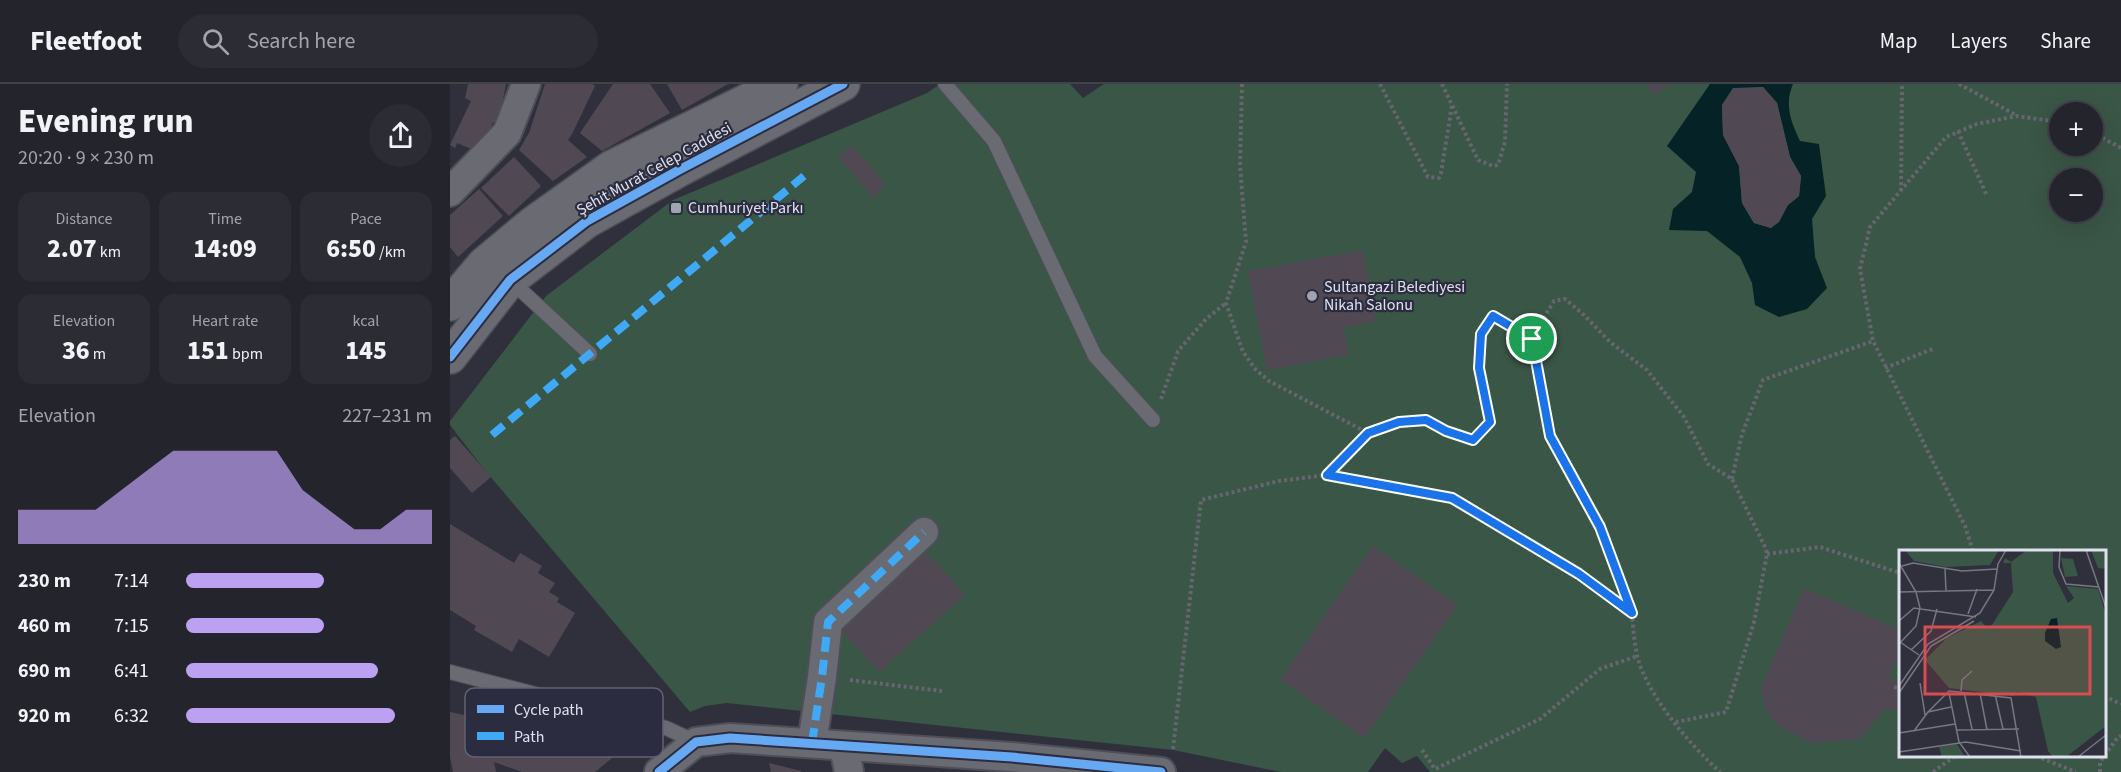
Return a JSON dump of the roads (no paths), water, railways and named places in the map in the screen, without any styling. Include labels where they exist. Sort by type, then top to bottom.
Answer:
[{"type":"street","points":[[450,192],[507,133],[526,84]]},
{"type":"street","name":"Şehit Murat Celep Caddesi","points":[[450,304],[484,264],[532,224],[612,167],[781,84]]},
{"type":"street","name":"Şehit Murat Celep Caddesi","points":[[450,357],[510,280],[587,221],[678,170],[843,84]]},
{"type":"street","points":[[812,744],[828,622],[924,532]]},
{"type":"street","points":[[659,772],[692,753],[730,738],[812,744],[847,760],[1013,765],[1167,761]]},
{"type":"lane","points":[[945,84],[994,141],[1095,356],[1153,420]]},
{"type":"lane","points":[[510,280],[590,354]]},
{"type":"lane","points":[[450,672],[512,688]]},
{"type":"lane","points":[[663,727],[692,753]]},
{"type":"place","name":"Cumhuriyet Parkı","points":[[676,208]]},
{"type":"place","name":"Sultangazi Belediyesi Nikah Salonu","points":[[1312,296]]}]
